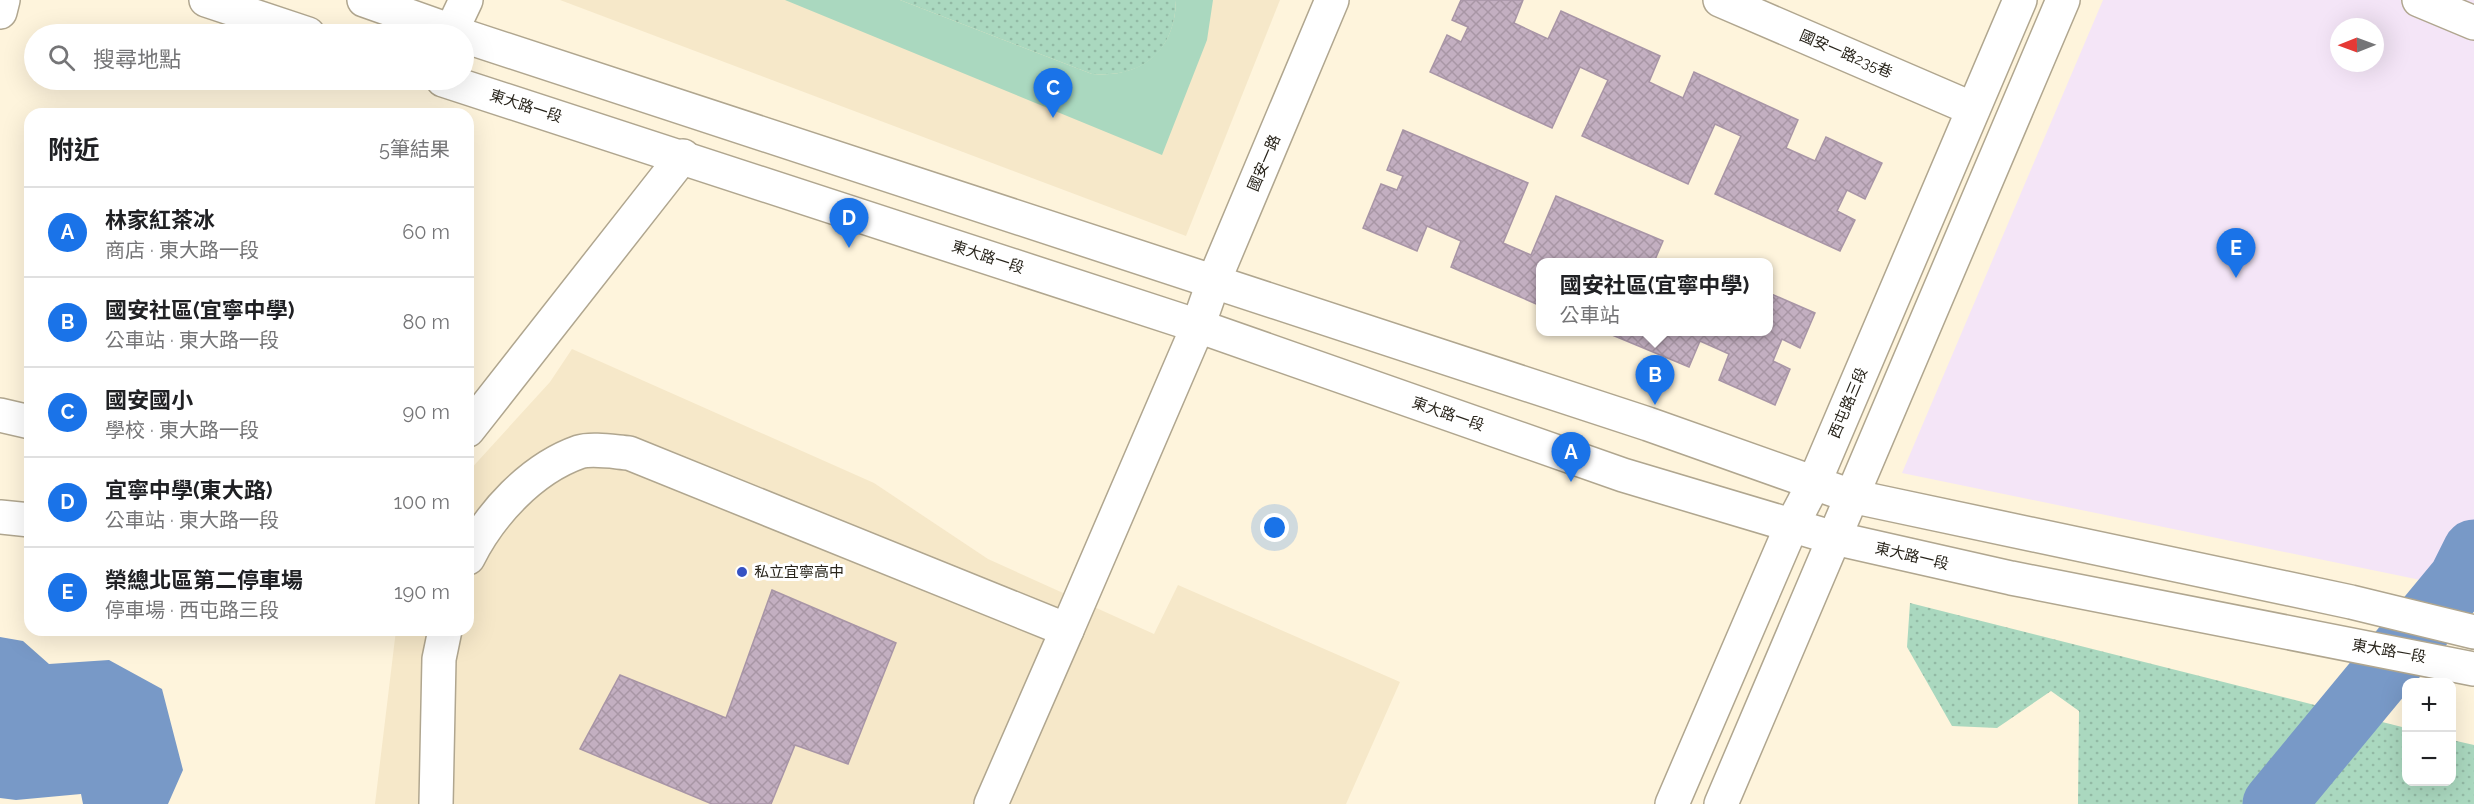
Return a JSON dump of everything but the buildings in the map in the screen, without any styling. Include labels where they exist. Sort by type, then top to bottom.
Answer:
[{"type":"street","points":[[0,12],[3,0]]},
{"type":"street","points":[[206,0],[278,24]]},
{"type":"street","points":[[364,0],[429,24]]},
{"type":"street","points":[[459,24],[466,0]]},
{"type":"street","name":"國安一路","points":[[991,804],[1198,326],[1213,283],[1332,0]]},
{"type":"street","name":"國安一路235巷","points":[[1720,0],[1973,109]]},
{"type":"street","name":"西屯路三段","points":[[1672,804],[1792,525],[1814,483],[2020,0]]},
{"type":"street","points":[[1721,804],[2063,0]]},
{"type":"street","points":[[2419,0],[2474,23]]},
{"type":"street","points":[[474,40],[1648,424],[1851,496],[2351,602],[2466,630]]},
{"type":"street","name":"東大路一段","points":[[474,90],[683,156],[1198,326],[1623,475],[1834,538],[2011,578],[2474,669]]},
{"type":"street","points":[[474,422],[683,156]]},
{"type":"street","points":[[0,415],[24,421]]},
{"type":"street","points":[[474,545],[530,478],[580,451],[629,453],[1067,630]]},
{"type":"street","points":[[0,517],[24,519]]},
{"type":"street","points":[[435,804],[439,659],[444,636]]},
{"type":"shaded area","points":[[560,0],[1280,0],[1186,236]]},
{"type":"shaded area","points":[[2103,0],[2474,0],[2474,591],[1902,473]]},
{"type":"shaded area","name":"私立宜寧高中","points":[[572,349],[874,483],[988,559],[1154,634],[1178,585],[1400,682],[1346,804],[375,804],[395,636],[474,636],[474,465],[550,382]]},
{"type":"green space","points":[[785,0],[900,0],[1092,74],[1110,74],[1140,66],[1162,47],[1174,18],[1176,0],[1213,0],[1207,40],[1162,155]]},
{"type":"green space","points":[[900,0],[1176,0],[1169,34],[1162,47],[1152,58],[1126,71],[1092,74]]},
{"type":"green space","points":[[1910,603],[2402,727],[2402,786],[2456,786],[2456,741],[2474,745],[2474,804],[2078,804],[2079,711],[2051,691],[1997,728],[1952,726],[1907,647]]},
{"type":"water","points":[[0,637],[23,641],[49,664],[109,660],[162,689],[183,770],[168,804],[83,804],[81,794],[16,800],[0,798]]},
{"type":"waterway","points":[[2274,804],[2460,579],[2474,551]]},
{"type":"place","name":"國安國小","points":[[1053,118]]},
{"type":"place","name":"宜寧中學(東大路)","points":[[849,248]]},
{"type":"place","name":"榮總北區第二停車場","points":[[2236,278]]},
{"type":"place","name":"國安社區(宜寧中學)","points":[[1655,405]]},
{"type":"place","name":"林家紅茶冰","points":[[1571,482]]},
{"type":"place","name":"私立宜寧高中","points":[[742,572]]}]
